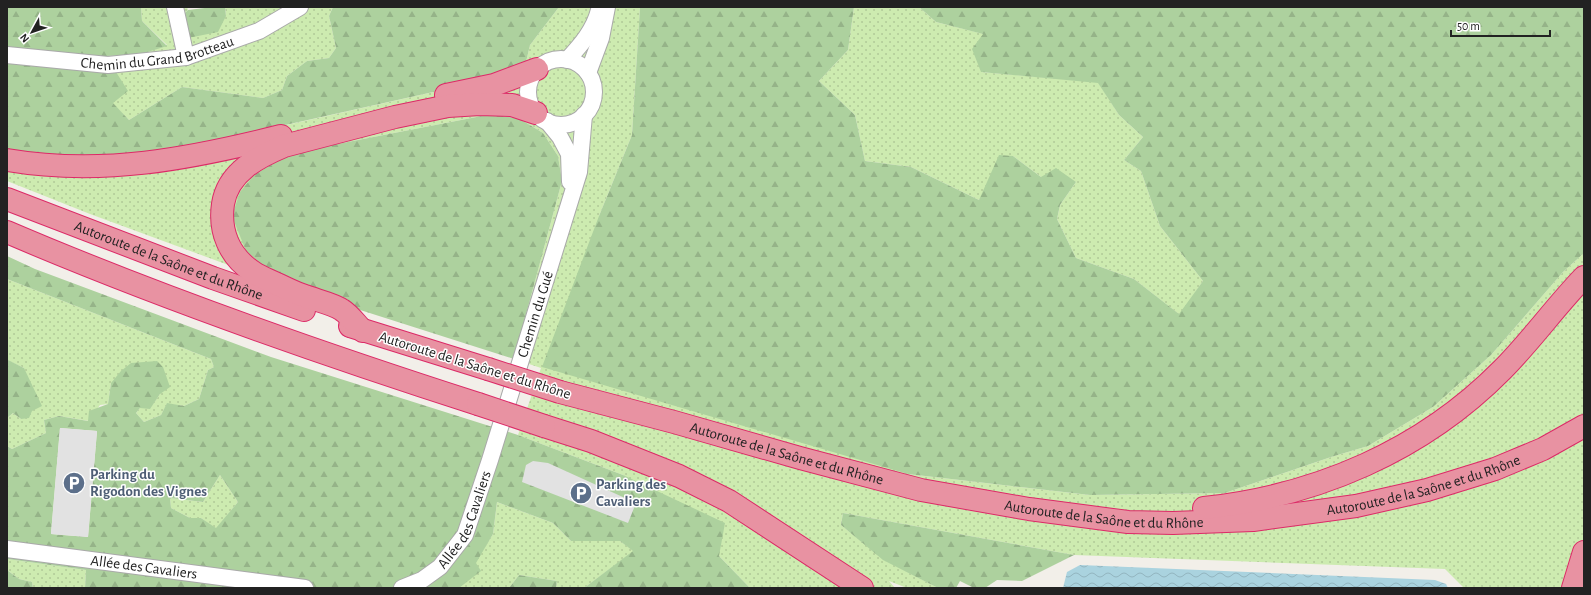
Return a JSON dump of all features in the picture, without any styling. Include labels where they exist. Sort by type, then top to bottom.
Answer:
[{"type":"highway","points":[[7,160],[56,166],[92,166],[127,165],[174,160],[216,152],[494,85],[537,69]]},
{"type":"highway","points":[[364,331],[341,309],[302,295],[253,272],[239,260],[228,245],[222,219],[224,198],[238,174],[262,155],[284,146],[434,108],[480,104],[512,104],[542,117]]},
{"type":"highway","name":"Autoroute de la Saône et du Rhône","points":[[7,199],[213,278],[364,331],[560,392],[921,490],[1029,509],[1128,522],[1173,523],[1253,520],[1349,508],[1427,490],[1495,469],[1543,449],[1584,426]]},
{"type":"highway","name":"Autoroute de la Saône et du Rhône","points":[[7,232],[192,307],[351,363],[591,441],[636,458],[679,476],[729,501],[862,588]]},
{"type":"highway","points":[[1029,509],[1176,511],[1235,505],[1270,498],[1318,485],[1342,476],[1377,461],[1407,444],[1435,427],[1470,400],[1516,355],[1584,277]]},
{"type":"highway","points":[[636,458],[735,517],[838,588]]},
{"type":"highway","points":[[1573,588],[1584,552]]},
{"type":"street","points":[[175,7],[186,57]]},
{"type":"street","name":"Chemin du Grand Brotteau","points":[[7,55],[108,65],[186,57],[260,31],[300,7]]},
{"type":"street","points":[[567,60],[588,36],[597,18],[600,7]]},
{"type":"street","points":[[588,73],[601,38],[607,7]]},
{"type":"street","points":[[554,60],[567,60],[580,65],[588,73],[594,87],[593,97],[591,106],[584,115],[574,122],[558,124],[542,117],[531,105],[528,91],[530,82],[537,69],[546,62],[554,60]]},
{"type":"street","name":"Chemin du Gué","points":[[499,429],[579,172],[584,115]]},
{"type":"street","name":"Chemin du Gué","points":[[542,117],[560,137],[569,154],[570,200]]},
{"type":"street","name":"Allée des Cavaliers","points":[[402,588],[422,580],[440,567],[465,535],[499,429]]},
{"type":"street","name":"Allée des Cavaliers","points":[[7,549],[305,588]]},
{"type":"green space","points":[[7,7],[141,7],[142,21],[167,46],[138,55],[106,56],[128,91],[113,103],[129,120],[182,87],[263,98],[282,90],[287,76],[307,61],[329,58],[336,48],[329,16],[333,7],[559,7],[530,45],[526,62],[478,82],[156,154],[44,155],[7,150]]},
{"type":"green space","points":[[141,7],[187,7],[188,10],[181,17],[226,16],[225,7],[333,7],[329,16],[336,48],[329,58],[307,61],[287,76],[282,90],[263,98],[182,87],[129,120],[112,103],[106,56],[138,55],[167,45],[142,21]]},
{"type":"green space","points":[[225,7],[226,16],[218,32],[188,38],[181,17],[188,10]]},
{"type":"green space","points":[[559,7],[640,7],[632,135],[599,216],[908,474],[1090,495],[1225,493],[1368,446],[1433,407],[1491,355],[1563,272],[1584,253],[1584,588],[1464,588],[1445,569],[1074,555],[843,513],[841,525],[883,559],[938,588],[907,588],[889,581],[895,588],[750,588],[719,556],[623,475],[518,435],[541,368],[514,359],[562,181],[558,156],[543,133],[520,119],[492,114],[291,153],[288,287],[90,214],[7,181],[7,150],[282,126],[478,82],[526,62],[530,45]]},
{"type":"green space","points":[[640,7],[854,7],[848,50],[819,81],[855,115],[865,161],[911,167],[979,200],[999,155],[1013,156],[1041,177],[1056,168],[1076,182],[1060,205],[1057,219],[1076,258],[1134,279],[1179,314],[1203,281],[1160,226],[1141,171],[1124,160],[1143,137],[1119,115],[1098,83],[981,72],[972,49],[983,34],[936,22],[919,7],[1584,7],[1584,253],[1563,272],[1491,355],[1433,407],[1368,446],[1225,493],[1090,495],[908,474],[542,367],[599,216],[632,135]]},
{"type":"green space","points":[[854,7],[919,7],[936,22],[984,34],[981,72],[1098,82],[1119,115],[1143,137],[1124,160],[1141,171],[1160,226],[1203,281],[1180,315],[1134,279],[1076,258],[1057,219],[1060,205],[1076,182],[1041,177],[1013,156],[979,200],[911,167],[865,161],[855,115],[819,81],[848,50]]},
{"type":"green space","points":[[492,114],[520,119],[543,133],[558,156],[562,181],[514,359],[288,287],[246,251],[232,216],[240,192],[254,175],[291,153]]},
{"type":"green space","points":[[7,256],[35,269],[271,357],[518,435],[623,475],[725,523],[719,556],[750,588],[584,588],[633,551],[620,541],[571,541],[553,523],[497,502],[493,534],[476,563],[481,571],[459,588],[85,588],[86,570],[7,559],[7,446],[12,449],[46,433],[44,420],[59,416],[88,421],[89,411],[108,404],[111,383],[121,371],[131,363],[157,361],[163,367],[170,387],[160,394],[150,409],[140,408],[136,413],[144,422],[161,415],[167,403],[184,406],[199,399],[208,370],[214,367],[211,359],[7,279]],"holes":[[[60,428],[97,431],[88,537],[51,534]],[[220,475],[238,502],[216,528],[201,518],[190,518],[171,508],[170,498],[203,502]]]},
{"type":"green space","points":[[7,279],[211,359],[214,367],[208,370],[199,399],[184,406],[167,404],[161,415],[144,422],[136,413],[140,408],[150,408],[160,394],[111,383],[108,404],[100,405],[89,421],[59,416],[44,420],[46,433],[12,449],[7,446],[7,418],[13,413],[21,419],[24,368],[7,360]]},
{"type":"green space","points":[[8,360],[24,368],[42,406],[32,411],[29,418],[21,419],[13,413],[7,418]]},
{"type":"green space","points":[[220,475],[238,502],[216,529],[201,518],[190,518],[171,508],[170,498],[203,502]]},
{"type":"green space","points":[[497,502],[553,523],[571,541],[620,541],[634,551],[584,588],[556,588],[557,581],[519,575],[509,588],[459,588],[493,534]]},
{"type":"green space","points":[[843,513],[1074,555],[1022,581],[997,580],[985,588],[974,588],[960,581],[956,588],[938,588],[883,560],[841,525]]},
{"type":"green space","points":[[7,559],[86,570],[85,588],[33,588],[32,582],[19,579],[7,570]]},
{"type":"green space","points":[[7,570],[19,579],[32,582],[33,588],[7,588]]},
{"type":"green space","points":[[519,575],[557,581],[556,588],[509,588]]},
{"type":"shaded area","name":"Parking du Rigodon des Vignes","points":[[60,428],[97,431],[88,537],[51,534]]},
{"type":"shaded area","name":"Parking des Cavaliers","points":[[533,461],[548,463],[636,503],[628,523],[522,482],[526,465]]},
{"type":"water","points":[[1080,565],[1435,580],[1446,584],[1448,588],[1063,588],[1067,572]]},
{"type":"place","name":"Parking du Rigodon des Vignes","points":[[74,483]]},
{"type":"place","name":"Parking des Cavaliers","points":[[581,493]]}]
